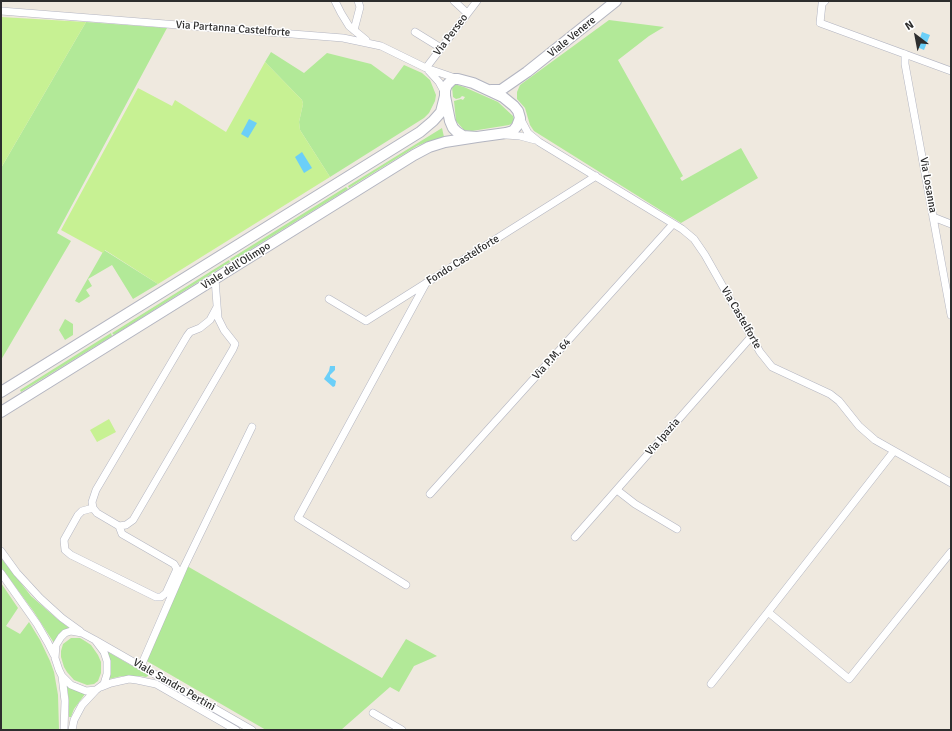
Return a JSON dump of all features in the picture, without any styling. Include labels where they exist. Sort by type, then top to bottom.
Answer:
[{"type":"street","points":[[335,1],[340,13],[354,30],[360,36],[373,44]]},
{"type":"street","points":[[354,30],[360,7],[358,1]]},
{"type":"street","points":[[454,1],[468,13]]},
{"type":"street","name":"Via Perseo","points":[[426,68],[477,1]]},
{"type":"street","name":"Viale Venere","points":[[491,90],[501,90],[527,72],[616,1]]},
{"type":"street","points":[[824,1],[822,4],[820,23],[951,71]]},
{"type":"street","name":"Via Partanna Castelforte","points":[[1,11],[338,37],[373,44],[398,53],[426,68],[458,79]]},
{"type":"street","points":[[415,32],[441,48]]},
{"type":"street","name":"Via Losanna","points":[[905,54],[905,64],[951,315]]},
{"type":"street","points":[[426,68],[439,82],[445,96]]},
{"type":"street","name":"Viale Venere","points":[[514,106],[513,91],[527,72]]},
{"type":"street","points":[[453,79],[458,79],[491,90],[503,97],[518,111],[520,118],[513,131],[496,135],[476,137],[463,136],[455,131],[450,121],[445,96],[445,90],[448,83],[453,79]]},
{"type":"street","name":"Viale dell'Olimpo","points":[[1,392],[420,132],[441,112],[445,96]]},
{"type":"street","name":"Via Castelforte","points":[[520,118],[528,133],[539,142],[688,234],[702,250],[764,358],[772,367],[830,394],[839,401],[860,426],[875,440],[951,483]]},
{"type":"street","name":"Via Castelforte","points":[[496,135],[520,136],[539,142]]},
{"type":"street","name":"Viale dell'Olimpo","points":[[1,412],[422,150],[445,142],[476,137]]},
{"type":"street","name":"Fondo Castelforte","points":[[329,299],[366,321],[596,176]]},
{"type":"street","points":[[933,217],[951,224]]},
{"type":"street","name":"Via P.M. 64","points":[[430,494],[673,224]]},
{"type":"street","points":[[215,279],[218,318],[224,330],[235,344],[133,520],[126,525],[119,526],[96,513],[92,508],[92,502],[96,490],[187,336],[190,332],[200,328],[210,320],[217,307]]},
{"type":"street","points":[[406,585],[298,518],[426,283]]},
{"type":"street","name":"Via Ipazia","points":[[575,537],[751,336]]},
{"type":"street","points":[[140,666],[184,567],[252,427]]},
{"type":"street","points":[[711,684],[894,451]]},
{"type":"street","points":[[617,490],[635,504],[677,529]]},
{"type":"street","points":[[92,508],[82,511],[78,515],[64,540],[65,550],[71,555],[156,597],[161,597],[166,593],[177,569],[174,564],[122,534],[119,526]]},
{"type":"street","points":[[1,551],[17,573],[40,598],[62,618],[82,633],[96,640],[104,652],[107,661],[106,680],[99,689],[87,699],[78,712],[72,730]]},
{"type":"street","points":[[768,612],[849,679],[951,552]]},
{"type":"street","points":[[1,573],[37,624],[48,642],[55,658],[62,676],[65,701],[64,730]]},
{"type":"street","points":[[55,658],[56,645],[65,633],[71,631],[82,633]]},
{"type":"street","name":"Viale Sandro Pertini","points":[[96,640],[252,730]]},
{"type":"street","points":[[62,676],[71,685],[81,690],[91,692],[99,689]]},
{"type":"street","name":"Viale Sandro Pertini","points":[[99,689],[111,683],[129,679],[141,680],[156,684],[236,730]]},
{"type":"street","points":[[373,713],[402,730]]},
{"type":"green space","points":[[1,17],[86,22],[1,168]]},
{"type":"green space","points":[[609,20],[664,27],[649,36],[618,60],[683,176],[680,178],[682,181],[741,148],[758,178],[681,223],[534,131],[530,125],[525,108],[517,99],[517,92],[520,85]]},
{"type":"green space","points":[[86,22],[167,28],[57,233],[71,241],[1,360],[1,168]]},
{"type":"green space","points":[[271,52],[304,73],[327,53],[371,64],[393,80],[404,65],[422,73],[430,80],[436,95],[435,101],[429,113],[424,118],[330,177],[300,130],[299,122],[303,104],[302,100],[265,62]]},
{"type":"green space","points":[[265,62],[302,100],[303,104],[299,122],[300,130],[330,177],[158,284],[105,250],[103,253],[61,230],[138,88],[172,106],[175,100],[226,132]]},
{"type":"green space","points":[[454,84],[498,102],[513,116],[514,122],[509,125],[472,131],[464,130],[456,121],[454,101],[461,99],[463,100],[465,97],[462,96],[456,99],[453,97],[452,87]]},
{"type":"green space","points":[[442,128],[444,137],[417,146],[349,188],[348,186]]},
{"type":"green space","points":[[346,187],[348,189],[232,261],[230,259]]},
{"type":"green space","points":[[104,250],[158,284],[133,299],[112,265],[88,279],[92,286],[86,290],[90,296],[79,303],[75,301]]},
{"type":"green space","points":[[229,260],[230,262],[114,335],[112,333]]},
{"type":"green space","points":[[65,319],[73,324],[73,335],[65,340],[59,330]]},
{"type":"green space","points":[[111,333],[112,336],[21,392],[20,390]]},
{"type":"green space","points":[[109,419],[116,432],[97,442],[90,430]]},
{"type":"green space","points":[[1,558],[31,596],[69,628],[54,643],[34,612],[1,567]]},
{"type":"green space","points":[[187,566],[382,678],[406,639],[437,656],[414,666],[399,692],[390,687],[341,730],[266,730],[145,660]]},
{"type":"green space","points":[[1,583],[18,608],[6,626],[20,634],[29,622],[50,661],[54,672],[58,695],[59,730],[1,730]]},
{"type":"green space","points":[[71,638],[80,638],[85,641],[91,645],[98,655],[101,662],[101,673],[98,681],[94,684],[87,685],[74,680],[64,667],[61,651],[63,644]]},
{"type":"green space","points":[[108,652],[148,676],[122,676],[109,679]]},
{"type":"green space","points":[[68,685],[85,694],[74,709],[71,717],[69,717]]},
{"type":"water","points":[[922,32],[930,35],[924,50],[917,47]]},
{"type":"water","points":[[249,119],[257,123],[248,138],[241,134]]},
{"type":"water","points":[[302,152],[312,168],[304,173],[295,157]]},
{"type":"water","points":[[330,366],[335,366],[335,370],[330,375],[330,377],[336,381],[335,386],[333,387],[324,379]]}]
